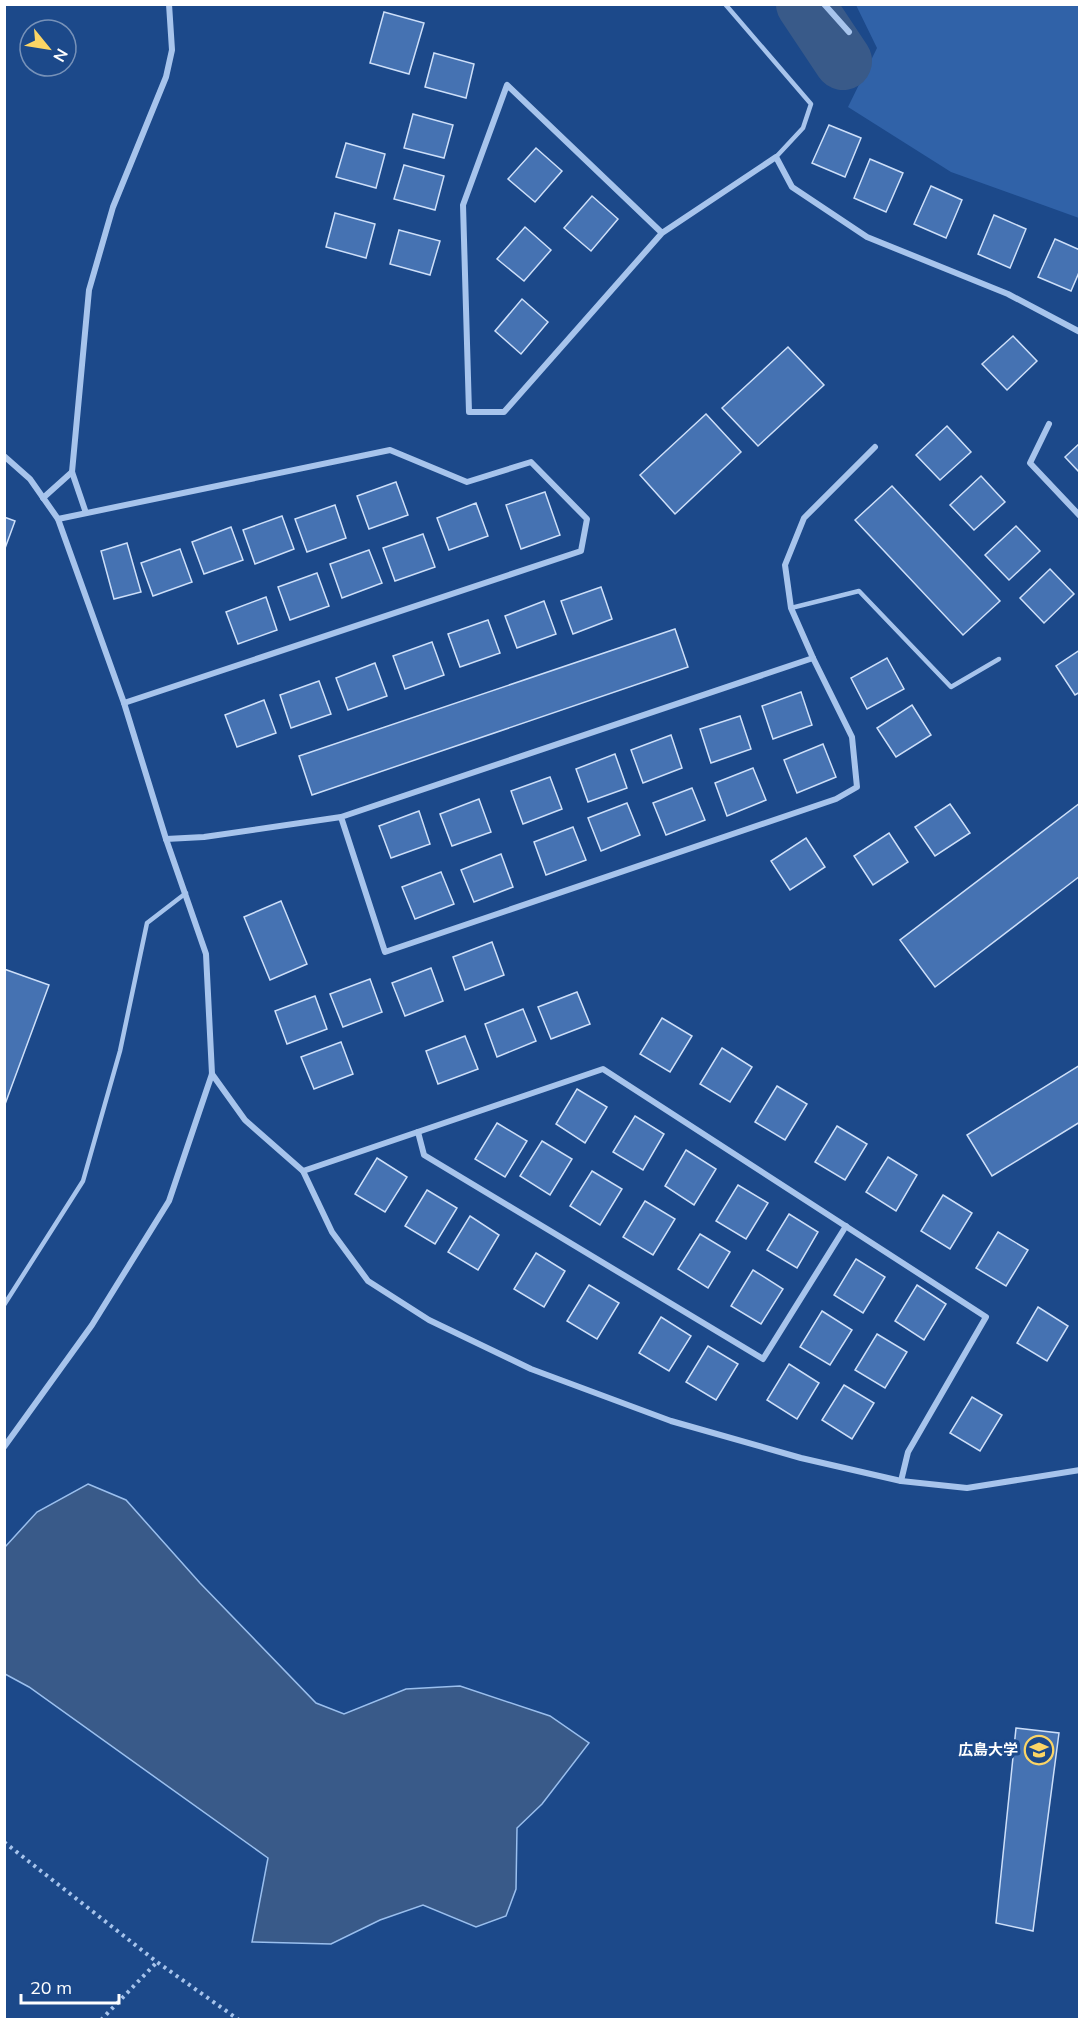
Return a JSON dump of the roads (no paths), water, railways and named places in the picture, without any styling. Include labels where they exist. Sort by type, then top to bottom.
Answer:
[{"type":"street","points":[[86,513],[72,471],[89,290],[113,207],[166,77],[172,50],[169,4]]},
{"type":"street","points":[[824,4],[849,32]]},
{"type":"street","points":[[662,233],[507,85],[463,205],[469,412],[504,412],[662,233],[776,156],[792,187],[867,237],[1008,294],[1080,332]]},
{"type":"street","points":[[1049,424],[1030,463],[1080,516]]},
{"type":"street","points":[[341,817],[385,952],[836,799],[857,787],[852,737],[791,608],[785,565],[804,518],[875,447]]},
{"type":"street","points":[[58,519],[390,450],[467,482],[531,462],[587,519],[580,552],[124,703]]},
{"type":"street","points":[[4,456],[30,479],[58,519],[124,703],[166,839],[206,954],[212,1074],[170,1201],[92,1325],[4,1447]]},
{"type":"street","points":[[43,498],[72,471]]},
{"type":"street","points":[[166,839],[204,837],[341,817],[813,658]]},
{"type":"street","points":[[303,1171],[603,1069],[986,1317],[908,1452],[901,1481]]},
{"type":"street","points":[[212,1074],[245,1120],[303,1171],[332,1232],[368,1281],[429,1320],[531,1369],[671,1421],[801,1458],[901,1481],[967,1488],[1080,1470]]},
{"type":"street","points":[[418,1132],[424,1155],[762,1359],[846,1226]]},
{"type":"lane","points":[[725,4],[811,104],[803,128],[776,156]]},
{"type":"lane","points":[[791,608],[859,591],[951,687],[999,659]]},
{"type":"lane","points":[[4,1305],[83,1181],[120,1051],[147,923],[186,893]]},
{"type":"waterway","points":[[805,4],[843,61]]},
{"type":"place","name":"広島大学","points":[[1039,1750]]}]
